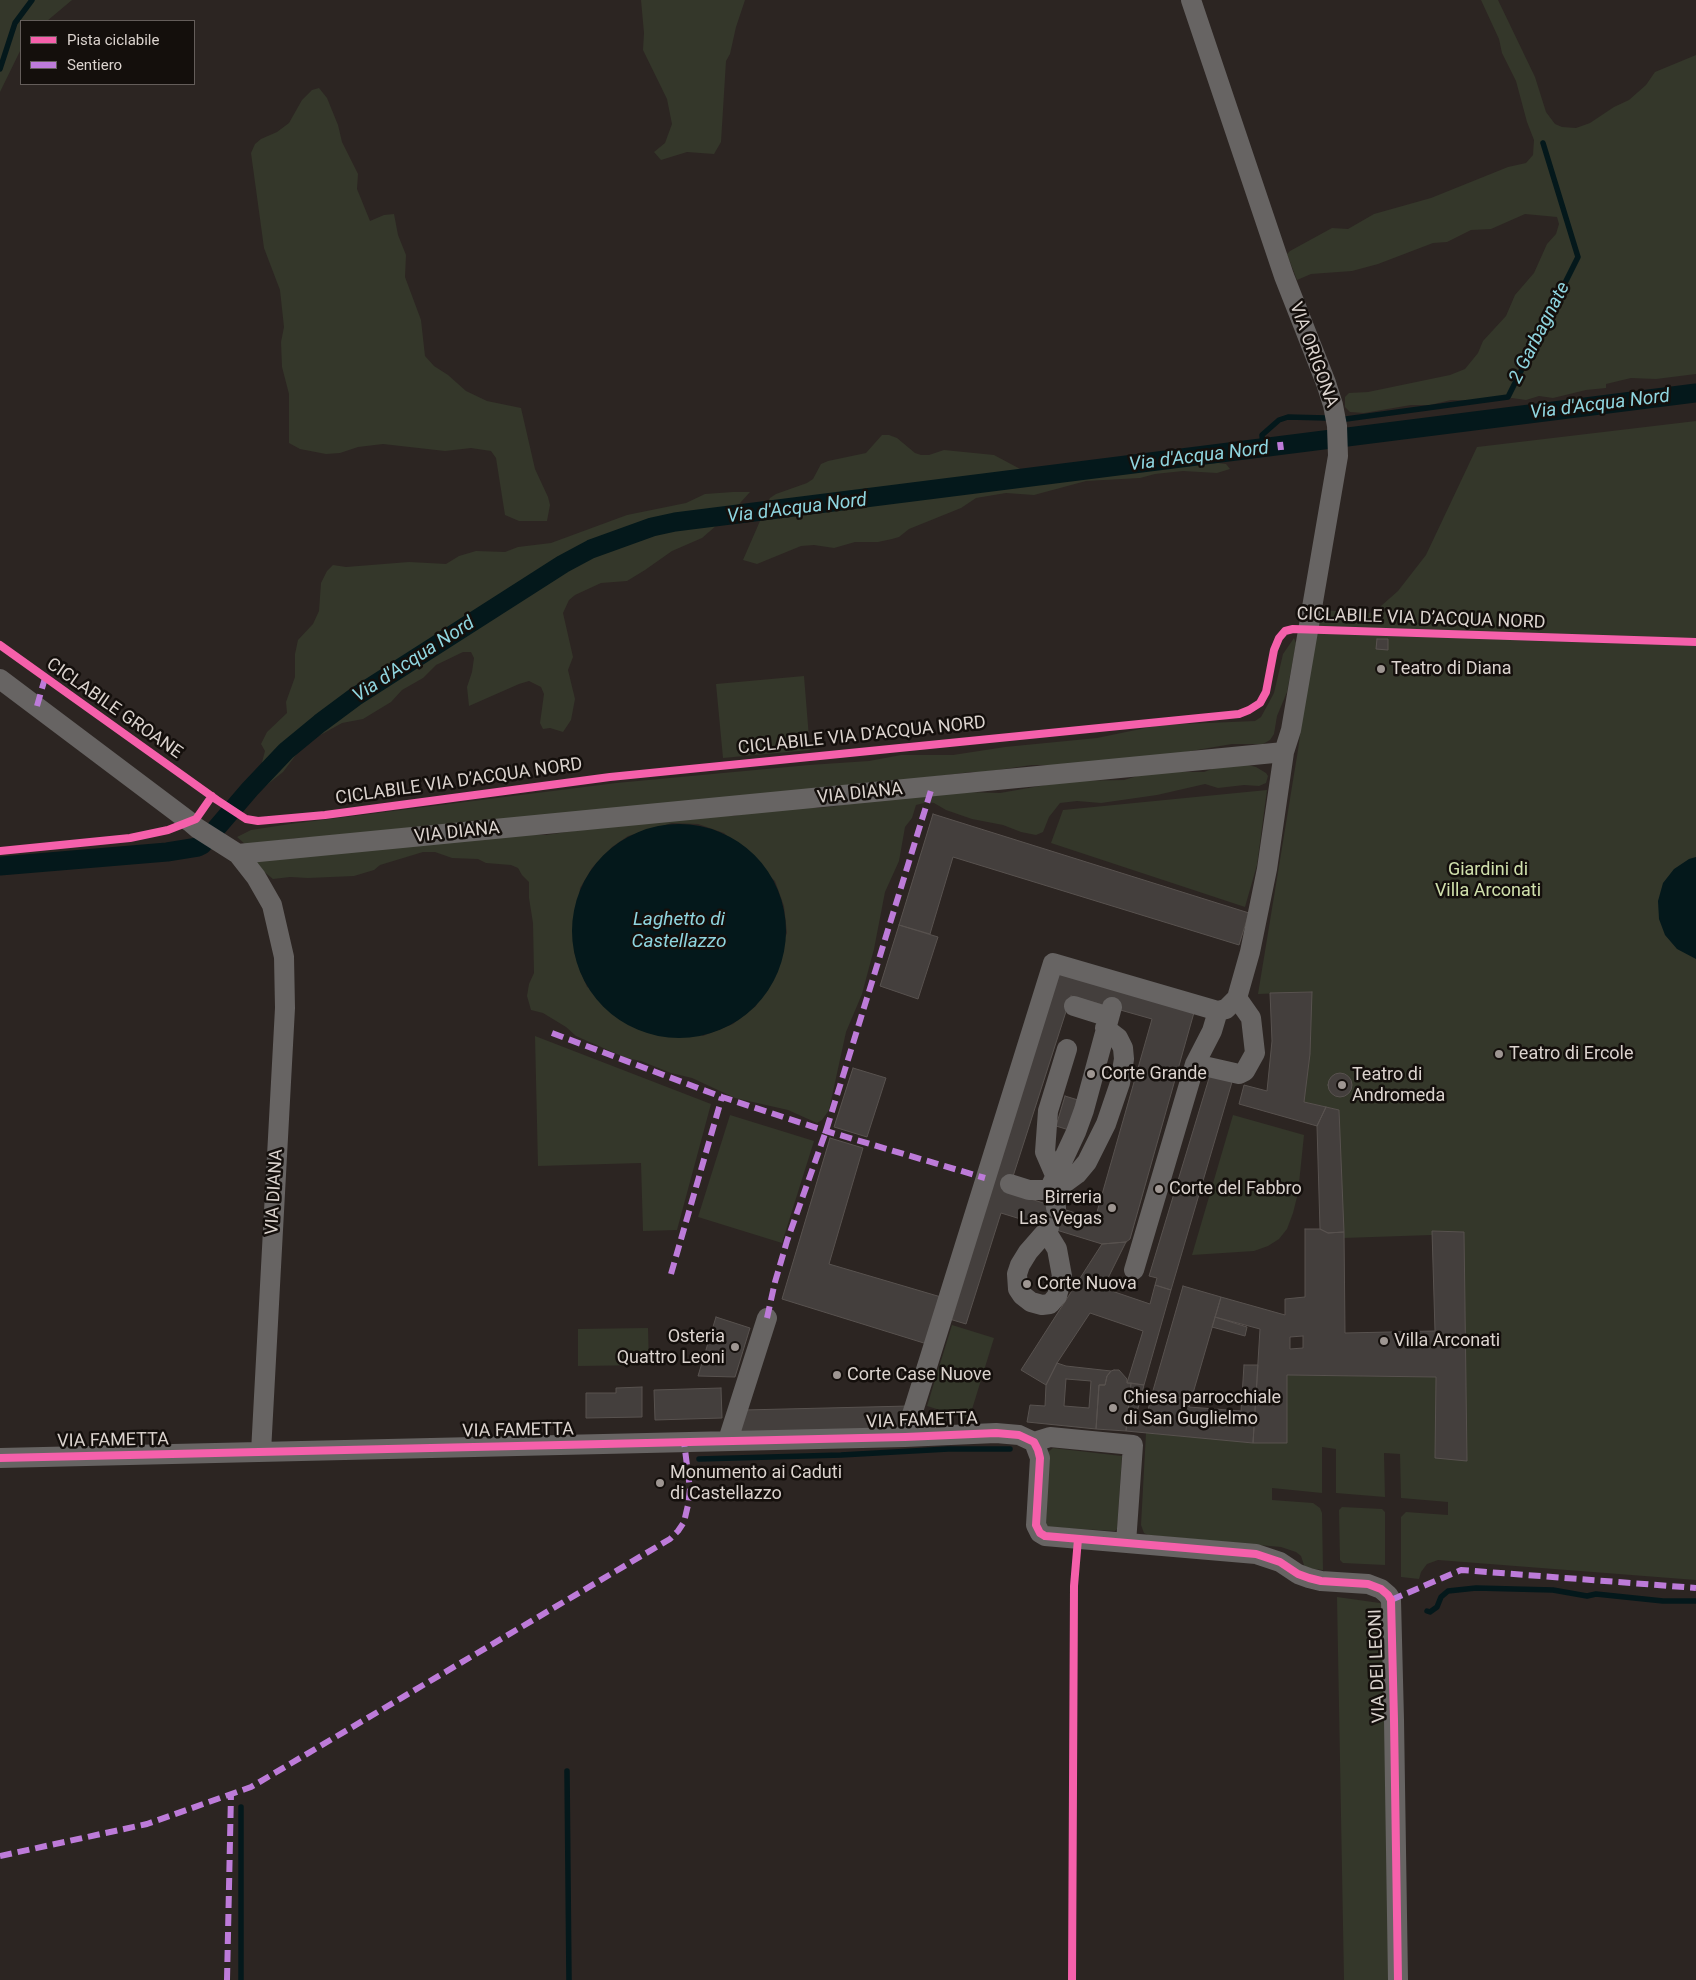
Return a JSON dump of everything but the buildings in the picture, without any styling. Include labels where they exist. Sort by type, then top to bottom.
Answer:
[{"type":"street","name":"VIA ORIGONA","points":[[1191,0],[1284,276],[1326,383],[1333,405],[1338,450],[1291,730],[1284,752],[1266,869],[1250,952],[1237,998]]},
{"type":"street","points":[[0,679],[175,810],[196,828],[238,854]]},
{"type":"street","name":"VIA DIANA","points":[[238,854],[1284,752]]},
{"type":"street","name":"VIA DIANA","points":[[238,854],[256,877],[272,905],[284,957],[284,1008],[261,1452]]},
{"type":"street","points":[[906,1437],[1054,963],[1118,985],[1218,1011],[1226,1008],[1237,998],[1251,1018],[1254,1053],[1245,1071],[1239,1074],[1195,1064]]},
{"type":"street","points":[[1010,1184],[1029,1190],[1053,1191],[1087,1162],[1106,1124],[1120,1083],[1124,1059],[1109,1017],[1074,1006]]},
{"type":"street","points":[[1134,1270],[1195,1064],[1212,1031],[1218,1011]]},
{"type":"street","points":[[1053,1191],[1084,1110],[1109,1017]]},
{"type":"street","points":[[1053,1191],[1045,1152],[1048,1111],[1067,1048]]},
{"type":"street","points":[[1084,1110],[1106,1124]]},
{"type":"street","points":[[728,1440],[767,1318]]},
{"type":"street","name":"VIA FAMETTA","points":[[0,1458],[1007,1434],[1019,1435],[1034,1442]]},
{"type":"street","points":[[1034,1442],[1050,1437],[1133,1445],[1126,1543]]},
{"type":"street","name":"VIA DEI LEONI","points":[[1034,1442],[1040,1458],[1036,1525],[1040,1533],[1045,1536],[1265,1556],[1309,1578],[1321,1581],[1368,1584],[1381,1589],[1388,1595],[1391,1600],[1398,1980]]},
{"type":"green space","points":[[0,0],[72,0],[48,20],[20,20],[20,51],[0,92]]},
{"type":"green space","points":[[641,0],[745,0],[730,54],[726,61],[721,142],[714,154],[687,152],[661,160],[654,152],[665,143],[672,124],[667,99],[643,50],[644,33]]},
{"type":"green space","points":[[1481,0],[1498,0],[1535,77],[1546,112],[1555,124],[1562,127],[1576,128],[1590,123],[1614,107],[1629,100],[1646,85],[1655,72],[1696,55],[1696,374],[1656,379],[1631,378],[1606,384],[1606,388],[1586,390],[1553,398],[1539,396],[1526,400],[1512,398],[1491,401],[1451,400],[1430,405],[1411,405],[1364,413],[1350,412],[1345,407],[1345,397],[1349,393],[1368,392],[1450,375],[1465,369],[1478,353],[1483,341],[1506,316],[1515,295],[1534,273],[1547,244],[1556,234],[1559,224],[1557,217],[1525,214],[1491,229],[1471,230],[1447,242],[1433,243],[1378,264],[1352,271],[1311,274],[1297,280],[1287,254],[1332,228],[1348,229],[1374,214],[1431,198],[1508,167],[1526,163],[1533,155],[1534,140],[1516,81],[1502,53],[1499,39]]},
{"type":"green space","points":[[319,88],[327,98],[338,125],[342,142],[358,174],[357,189],[370,221],[384,215],[394,214],[398,235],[406,255],[405,277],[421,320],[425,356],[434,366],[448,375],[466,391],[487,401],[521,408],[535,469],[550,505],[547,521],[519,521],[505,515],[496,458],[491,451],[471,448],[445,451],[383,444],[326,454],[300,449],[289,443],[289,394],[282,367],[281,342],[284,327],[280,290],[264,248],[251,153],[255,144],[261,139],[277,132],[289,123],[302,100],[312,90]]},
{"type":"green space","name":"Giardini di Villa Arconati","points":[[1696,421],[1696,1580],[1438,1560],[1427,1564],[1421,1572],[1419,1579],[1401,1577],[1401,1517],[1406,1512],[1448,1515],[1448,1502],[1401,1498],[1400,1454],[1384,1453],[1385,1497],[1336,1493],[1336,1449],[1322,1447],[1322,1493],[1272,1488],[1272,1500],[1313,1503],[1320,1508],[1322,1513],[1323,1570],[1305,1568],[1301,1556],[1296,1552],[1281,1547],[1148,1535],[1144,1533],[1141,1525],[1146,1433],[1253,1443],[1287,1443],[1287,1375],[1436,1377],[1435,1457],[1467,1460],[1464,1232],[1433,1231],[1432,1235],[1343,1238],[1339,1110],[1304,1102],[1310,1054],[1311,992],[1258,994],[1298,750],[1317,610],[1373,613],[1398,591],[1426,555],[1477,447]]},
{"type":"green space","points":[[882,435],[897,438],[915,453],[921,455],[929,455],[944,450],[994,455],[1037,478],[1053,480],[1189,464],[1218,463],[1226,464],[1230,469],[1217,473],[1183,471],[1155,474],[1140,478],[1086,481],[1034,495],[1006,493],[976,498],[961,508],[909,529],[899,537],[892,539],[878,542],[855,542],[834,548],[814,545],[801,546],[757,564],[743,560],[770,498],[813,479],[821,464],[866,453]]},
{"type":"green space","points":[[750,492],[732,512],[702,538],[672,551],[627,581],[601,583],[575,595],[569,600],[563,613],[573,657],[568,670],[575,699],[571,720],[563,732],[550,728],[543,729],[540,723],[544,694],[541,687],[529,681],[469,706],[467,687],[474,658],[471,652],[463,652],[436,665],[423,678],[402,690],[391,702],[363,719],[342,723],[315,738],[302,747],[283,772],[253,796],[265,751],[261,744],[267,732],[287,713],[286,702],[295,677],[295,654],[298,640],[313,624],[319,611],[321,583],[327,571],[333,565],[346,567],[409,562],[446,564],[459,556],[476,551],[505,552],[518,547],[551,543],[627,515],[686,503],[705,494]]},
{"type":"green space","points":[[1294,638],[1296,643],[1287,692],[1277,716],[1274,734],[1270,740],[1263,744],[1232,744],[1156,757],[1072,765],[1032,765],[906,780],[328,837],[297,838],[246,845],[237,837],[251,830],[290,824],[616,783],[869,761],[901,755],[953,755],[1005,747],[1097,738],[1160,725],[1255,721],[1261,717],[1274,693],[1283,654]]},
{"type":"green space","points":[[804,676],[810,750],[723,758],[716,684]]},
{"type":"green space","points":[[1244,764],[1256,767],[1268,776],[1266,783],[1259,786],[1244,785],[1218,788],[1205,784],[1157,795],[1101,803],[1077,801],[1060,803],[1049,817],[1043,832],[1036,835],[1003,825],[972,819],[946,810],[934,803],[928,802],[916,805],[912,818],[905,827],[899,861],[885,892],[874,949],[862,994],[846,1032],[829,1110],[822,1120],[817,1123],[788,1110],[735,1098],[692,1078],[626,1058],[576,1036],[566,1027],[543,1013],[531,1010],[527,996],[529,984],[534,973],[533,923],[529,898],[529,882],[518,868],[511,865],[486,863],[478,859],[452,858],[435,852],[423,852],[380,865],[374,870],[354,876],[273,879],[257,866],[257,857],[513,834],[546,835],[683,815],[733,816],[792,805],[818,808],[859,801],[967,792],[1000,793],[1068,781],[1124,780],[1144,774],[1204,772],[1217,767]],"holes":[[[672,823],[698,824],[724,833],[775,881],[784,906],[787,933],[756,1006],[733,1024],[703,1036],[587,987],[574,952],[580,888],[592,868],[612,847],[628,836]]]},
{"type":"green space","points":[[1267,790],[1257,865],[1245,907],[1051,843],[1063,810]]},
{"type":"green space","points":[[535,1036],[711,1104],[677,1230],[643,1231],[641,1163],[538,1166]]},
{"type":"green space","points":[[730,1115],[814,1141],[782,1243],[698,1217]]},
{"type":"green space","points":[[1233,1115],[1304,1135],[1298,1193],[1293,1213],[1287,1229],[1279,1239],[1268,1246],[1254,1251],[1192,1255]]},
{"type":"green space","points":[[952,1325],[994,1338],[969,1419],[927,1406]]},
{"type":"green space","points":[[648,1328],[649,1365],[578,1366],[578,1329]]},
{"type":"green space","points":[[1053,1448],[1122,1456],[1117,1529],[1115,1531],[1048,1527],[1046,1525],[1048,1452]]},
{"type":"green space","points":[[1342,1507],[1382,1509],[1385,1512],[1385,1565],[1343,1563],[1340,1560],[1339,1510]]},
{"type":"green space","points":[[1337,1597],[1387,1604],[1392,1980],[1344,1980]]},
{"type":"water","name":"Laghetto di Castellazzo","points":[[669,824],[689,824],[720,832],[738,842],[755,855],[768,872],[778,890],[784,910],[786,931],[784,952],[778,972],[768,990],[755,1007],[738,1020],[720,1030],[689,1038],[669,1038],[638,1030],[611,1014],[596,999],[580,972],[572,941],[572,921],[580,890],[596,863],[611,848],[638,832]]},
{"type":"water","points":[[1696,857],[1696,959],[1677,949],[1665,935],[1659,919],[1658,901],[1663,883],[1674,869],[1689,859]]},
{"type":"waterway","points":[[0,69],[15,23],[32,0]]},
{"type":"waterway","name":"2 Garbagnate","points":[[1346,419],[1508,397],[1578,257],[1543,143]]},
{"type":"waterway","name":"Via d'Acqua Nord","points":[[0,866],[167,852],[202,845],[250,789],[286,751],[355,697],[563,564],[591,549],[652,527],[675,522],[1696,393]]},
{"type":"waterway","name":"2 Garbagnate","points":[[1263,448],[1262,435],[1279,420],[1288,417],[1326,418]]},
{"type":"waterway","points":[[699,1459],[841,1455],[948,1449],[1010,1449]]},
{"type":"waterway","points":[[1427,1611],[1430,1612],[1437,1607],[1441,1597],[1448,1591],[1476,1588],[1553,1590],[1587,1596],[1596,1594],[1663,1601],[1696,1601]]},
{"type":"waterway","points":[[567,1771],[569,1980]]},
{"type":"waterway","points":[[241,1807],[241,1980]]},
{"type":"marked path","points":[[1280,442],[1281,450]]},
{"type":"marked path","points":[[37,706],[45,678]]},
{"type":"marked path","points":[[767,1318],[787,1241],[826,1131],[932,787]]},
{"type":"marked path","points":[[552,1033],[722,1097],[826,1131],[985,1178]]},
{"type":"marked path","points":[[671,1274],[722,1097]]},
{"type":"marked path","points":[[0,1856],[147,1824],[251,1787],[670,1539],[684,1522],[688,1505],[690,1489],[684,1442]]},
{"type":"marked path","points":[[1391,1600],[1461,1570],[1696,1588]]},
{"type":"marked path","points":[[227,1980],[231,1794]]},
{"type":"cycle path","name":"CICLABILE VIA D’ACQUA NORD","points":[[0,645],[217,800],[246,819],[258,821],[325,815],[610,777],[1239,714],[1260,703],[1266,692],[1274,650],[1279,638],[1285,631],[1293,629],[1696,642]]},
{"type":"cycle path","points":[[0,851],[130,838],[168,830],[196,819],[212,796]]},
{"type":"cycle path","points":[[0,1458],[905,1437],[996,1433],[1019,1435],[1034,1442],[1038,1450],[1040,1458],[1036,1525],[1040,1533],[1045,1536],[1256,1554],[1280,1562],[1298,1574],[1309,1578],[1321,1581],[1368,1584],[1381,1589],[1388,1595],[1391,1600],[1398,1980]]},
{"type":"cycle path","points":[[1072,1980],[1074,1586],[1078,1539]]},
{"type":"place","name":"Teatro di Diana","points":[[1381,669]]},
{"type":"place","name":"Teatro di Ercole","points":[[1499,1054]]},
{"type":"place","name":"Corte Grande","points":[[1091,1074]]},
{"type":"place","name":"Teatro di Andromeda","points":[[1342,1085]]},
{"type":"place","name":"Corte del Fabbro","points":[[1159,1189]]},
{"type":"place","name":"Birreria Las Vegas","points":[[1112,1208]]},
{"type":"place","name":"Corte Nuova","points":[[1027,1284]]},
{"type":"place","name":"Villa Arconati","points":[[1384,1341]]},
{"type":"place","name":"Osteria Quattro Leoni","points":[[735,1347]]},
{"type":"place","name":"Corte Case Nuove","points":[[837,1375]]},
{"type":"place","name":"Chiesa parrocchiale di San Guglielmo","points":[[1113,1408]]},
{"type":"place","name":"Monumento ai Caduti di Castellazzo","points":[[660,1483]]}]
